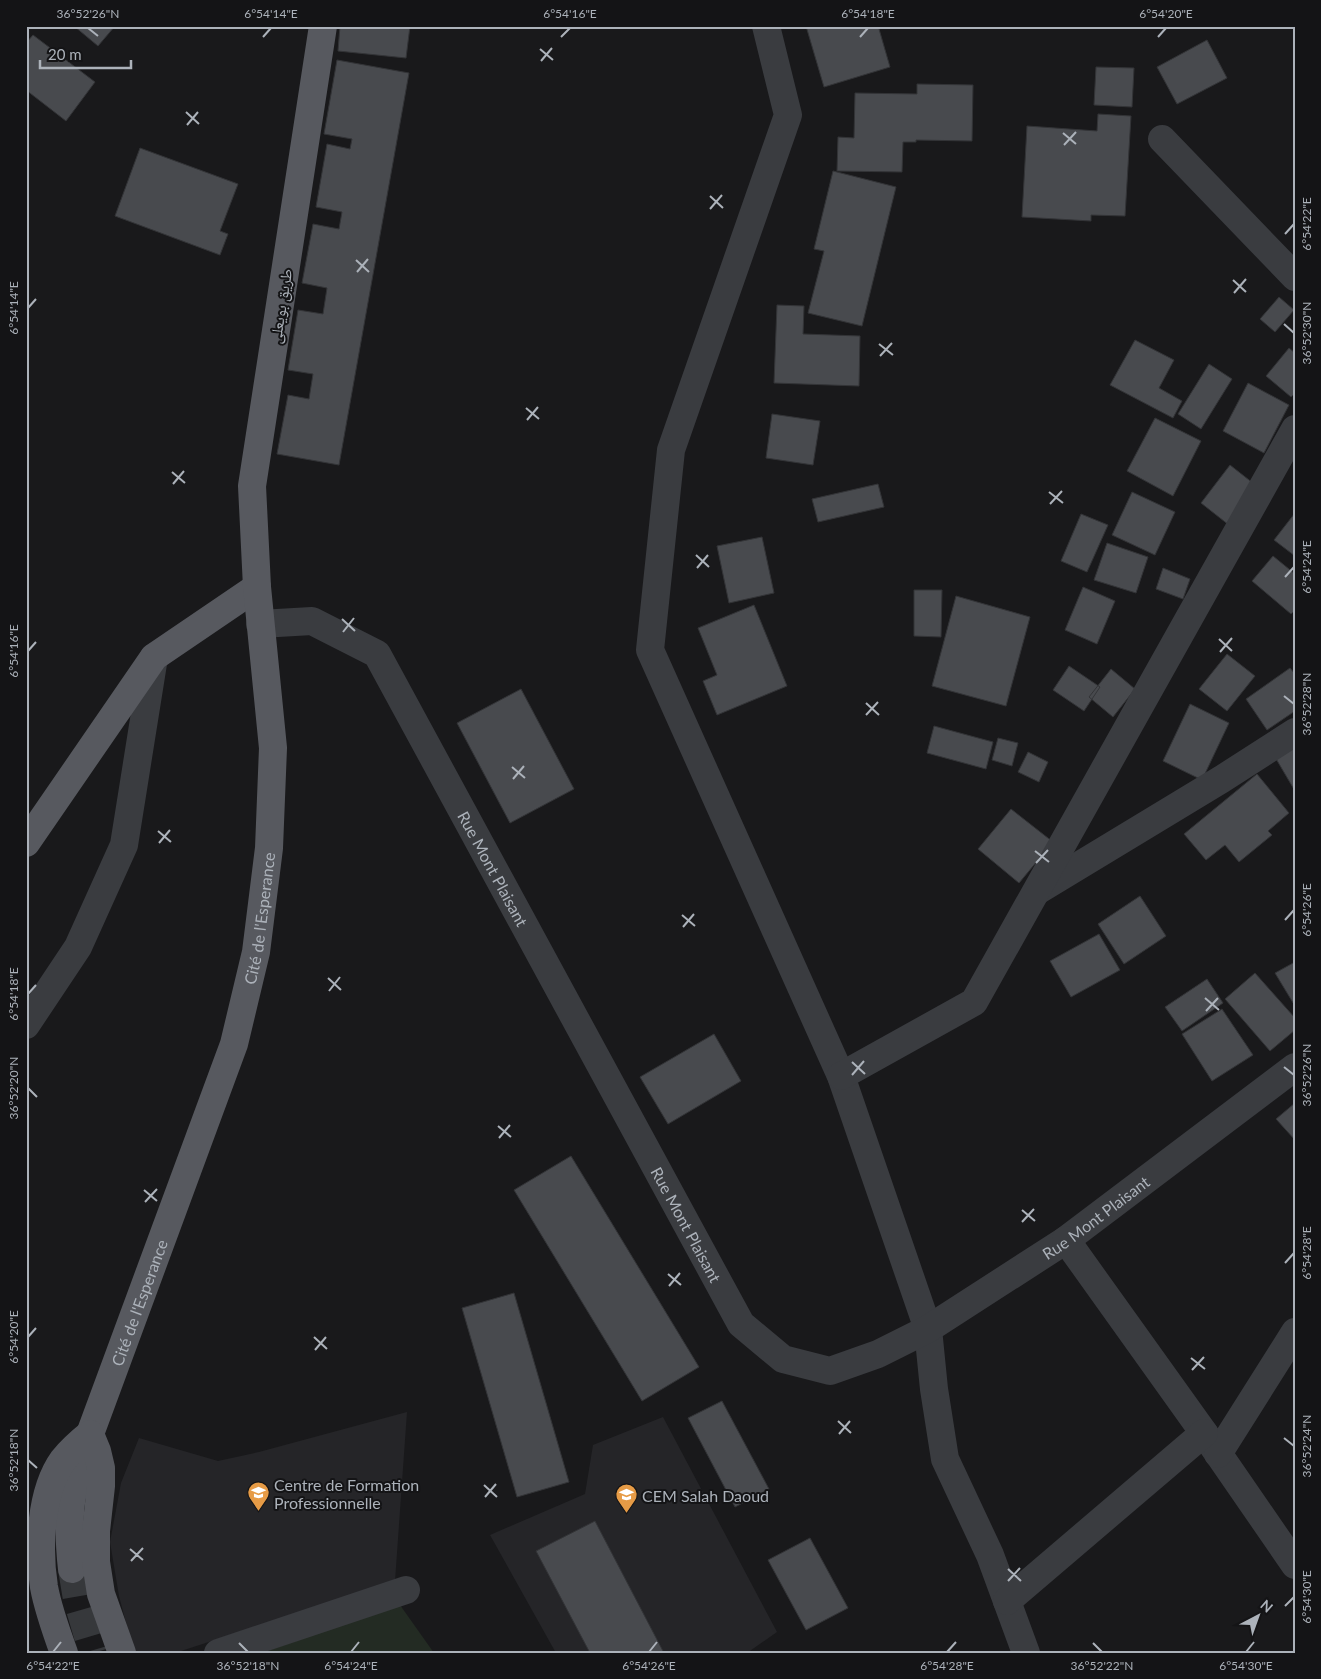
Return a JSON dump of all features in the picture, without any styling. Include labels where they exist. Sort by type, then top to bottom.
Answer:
[{"type":"main road","name":"طريق بويعلى","points":[[257,587],[252,486],[323,26]]},
{"type":"main road","name":"Cité de l'Esperance","points":[[72,1569],[70,1513],[73,1491],[90,1434],[234,1044],[256,952],[269,848],[273,748],[257,587]]},
{"type":"main road","points":[[26,843],[154,657],[257,587]]},
{"type":"main road","points":[[64,1653],[44,1588],[41,1558],[44,1518],[50,1488],[62,1461],[75,1446],[90,1434],[97,1451],[101,1477],[96,1562],[101,1594],[122,1653]]},
{"type":"street","points":[[766,26],[788,115],[671,450],[650,650],[842,1076],[928,1329],[934,1389],[945,1459],[990,1555],[1026,1653]]},
{"type":"street","points":[[1162,139],[1295,277]]},
{"type":"street","points":[[842,1076],[974,1002],[1295,429]]},
{"type":"street","name":"Rue Mont Plaisant","points":[[260,624],[312,621],[377,654],[742,1324],[783,1359],[830,1371],[878,1354],[928,1329],[1066,1240],[1295,1067]]},
{"type":"street","points":[[26,1025],[78,947],[124,845],[154,657]]},
{"type":"street","points":[[1035,892],[1222,779],[1295,732]]},
{"type":"street","points":[[1066,1240],[1295,1565]]},
{"type":"street","points":[[1007,1601],[1211,1444],[1295,1332]]},
{"type":"street","points":[[218,1653],[406,1590]]},
{"type":"shaded area","name":"Centre de Formation Professionnelle","points":[[407,1412],[395,1581],[175,1653],[134,1653],[119,1596],[110,1542],[121,1483],[139,1438],[218,1461],[259,1452]]},
{"type":"shaded area","name":"CEM Salah Daoud","points":[[663,1417],[777,1632],[747,1653],[556,1653],[490,1535],[585,1494],[593,1445]]},
{"type":"shaded area","points":[[400,1605],[434,1653],[261,1653]]},
{"type":"building","points":[[74,26],[115,26],[98,46]]},
{"type":"building","points":[[340,26],[410,26],[406,58],[338,51]]},
{"type":"building","points":[[806,26],[889,26],[879,29],[890,67],[824,87]]},
{"type":"building","points":[[33,35],[95,82],[66,121],[26,90],[26,43]]},
{"type":"building","points":[[1207,40],[1227,78],[1177,104],[1157,67]]},
{"type":"building","points":[[337,60],[409,73],[339,465],[277,454],[288,395],[309,399],[313,374],[288,370],[298,310],[323,314],[327,288],[302,283],[313,224],[339,229],[342,212],[316,207],[327,144],[350,149],[352,139],[324,134]]},
{"type":"building","points":[[1096,67],[1134,68],[1132,107],[1094,105]]},
{"type":"building","points":[[917,84],[973,85],[972,141],[916,140],[916,142],[903,142],[902,172],[837,171],[838,137],[854,138],[855,93],[917,94]]},
{"type":"building","points":[[1098,114],[1131,116],[1125,216],[1091,215],[1091,221],[1022,217],[1027,126],[1097,131]]},
{"type":"building","points":[[140,148],[238,184],[220,231],[228,234],[220,255],[115,216]]},
{"type":"building","points":[[833,171],[896,187],[862,326],[808,313],[824,251],[814,249]]},
{"type":"building","points":[[1279,297],[1294,310],[1275,332],[1260,319]]},
{"type":"building","points":[[777,305],[804,306],[803,334],[860,336],[859,386],[774,383]]},
{"type":"building","points":[[1135,340],[1174,360],[1159,388],[1182,401],[1173,418],[1110,385]]},
{"type":"building","points":[[1289,348],[1295,353],[1295,393],[1291,397],[1266,376]]},
{"type":"building","points":[[1209,364],[1232,379],[1201,429],[1178,414]]},
{"type":"building","points":[[1248,383],[1289,405],[1264,453],[1223,431]]},
{"type":"building","points":[[772,414],[820,421],[813,465],[766,458]]},
{"type":"building","points":[[1155,418],[1201,441],[1173,496],[1127,471]]},
{"type":"building","points":[[1230,465],[1263,491],[1234,529],[1201,503]]},
{"type":"building","points":[[878,484],[884,507],[818,522],[812,499]]},
{"type":"building","points":[[1132,492],[1175,512],[1155,555],[1112,535]]},
{"type":"building","points":[[1295,513],[1295,556],[1274,540]]},
{"type":"building","points":[[1081,514],[1108,525],[1087,572],[1061,561]]},
{"type":"building","points":[[762,537],[774,593],[729,603],[717,546]]},
{"type":"building","points":[[1107,543],[1148,557],[1136,593],[1094,580]]},
{"type":"building","points":[[1273,556],[1295,574],[1295,610],[1291,614],[1252,581]]},
{"type":"building","points":[[1163,568],[1190,579],[1183,599],[1156,589]]},
{"type":"building","points":[[1083,587],[1115,601],[1097,644],[1065,630]]},
{"type":"building","points":[[914,590],[942,590],[941,637],[914,636]]},
{"type":"building","points":[[956,596],[1030,617],[1006,706],[932,686]]},
{"type":"building","points":[[754,605],[787,686],[717,715],[703,681],[717,675],[698,628]]},
{"type":"building","points":[[1227,654],[1255,676],[1227,711],[1199,689]]},
{"type":"building","points":[[1069,666],[1100,687],[1084,711],[1053,690]]},
{"type":"building","points":[[1290,668],[1295,674],[1295,711],[1267,730],[1246,699]]},
{"type":"building","points":[[1111,669],[1135,689],[1113,717],[1089,697]]},
{"type":"building","points":[[521,689],[574,789],[510,823],[457,723]]},
{"type":"building","points":[[1190,704],[1229,723],[1202,780],[1163,761]]},
{"type":"building","points":[[934,726],[993,742],[986,769],[927,753]]},
{"type":"building","points":[[998,738],[1018,743],[1012,766],[992,760]]},
{"type":"building","points":[[1295,745],[1295,791],[1275,757]]},
{"type":"building","points":[[1028,752],[1048,762],[1039,782],[1018,772]]},
{"type":"building","points":[[1257,774],[1289,813],[1268,831],[1272,835],[1239,862],[1225,845],[1206,860],[1184,834]]},
{"type":"building","points":[[1011,809],[1053,842],[1019,883],[978,849]]},
{"type":"building","points":[[1140,896],[1166,936],[1124,964],[1098,924]]},
{"type":"building","points":[[1099,934],[1120,970],[1071,997],[1050,961]]},
{"type":"building","points":[[1295,962],[1295,1006],[1275,973]]},
{"type":"building","points":[[1255,973],[1295,1018],[1295,1030],[1270,1051],[1225,999]]},
{"type":"building","points":[[1207,979],[1223,1003],[1182,1031],[1165,1007]]},
{"type":"building","points":[[1222,1009],[1253,1055],[1212,1081],[1182,1034]]},
{"type":"building","points":[[714,1034],[741,1081],[668,1124],[640,1077]]},
{"type":"building","points":[[1295,1103],[1295,1140],[1276,1119]]},
{"type":"building","points":[[571,1156],[699,1367],[642,1401],[514,1190]]},
{"type":"building","points":[[514,1293],[569,1482],[517,1497],[462,1308]]},
{"type":"building","points":[[722,1401],[769,1489],[735,1507],[688,1418]]},
{"type":"building","points":[[595,1521],[664,1653],[590,1653],[536,1551]]},
{"type":"building","points":[[810,1538],[848,1608],[806,1630],[768,1560]]},
{"type":"tunnel","points":[[72,1569],[77,1599],[93,1653]]},
{"type":"place","name":"Centre de Formation Professionnelle","points":[[258,1512]]},
{"type":"place","name":"CEM Salah Daoud","points":[[626,1514]]}]
